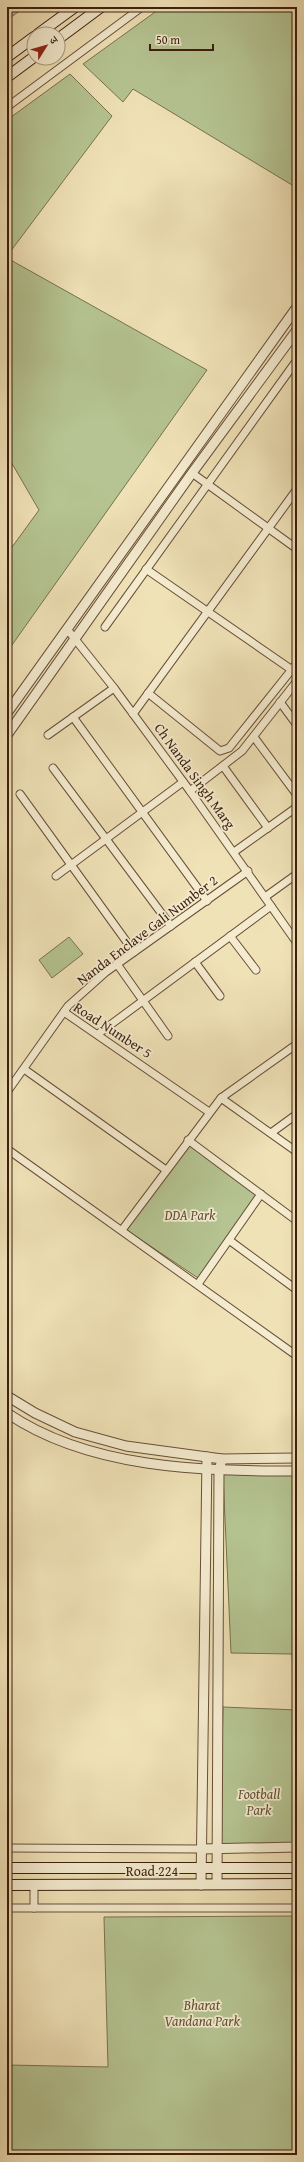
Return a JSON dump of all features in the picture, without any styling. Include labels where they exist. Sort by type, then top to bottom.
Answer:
[{"type":"main road","points":[[49,26],[75,7]]},
{"type":"main road","points":[[66,33],[101,7]]},
{"type":"main road","points":[[7,57],[26,43]]},
{"type":"main road","points":[[7,77],[26,63]]},
{"type":"main road","name":"Road 224","points":[[7,1868],[297,1868]]},
{"type":"main road","name":"Road 224","points":[[7,1885],[297,1884]]},
{"type":"street","points":[[7,107],[142,7]]},
{"type":"street","points":[[7,713],[297,308]]},
{"type":"street","points":[[7,735],[192,473],[297,330]]},
{"type":"street","points":[[105,626],[297,360]]},
{"type":"street","points":[[207,433],[216,440]]},
{"type":"street","points":[[192,473],[297,549]]},
{"type":"street","points":[[133,714],[297,489]]},
{"type":"street","points":[[146,569],[292,670]]},
{"type":"street","name":"Ch Nanda Singh Marg","points":[[67,629],[114,688],[183,782],[248,871],[297,943]]},
{"type":"street","points":[[148,693],[220,751],[225,751],[297,663]]},
{"type":"street","points":[[190,792],[242,751],[297,681]]},
{"type":"street","points":[[48,735],[114,688]]},
{"type":"street","points":[[280,702],[297,725]]},
{"type":"street","points":[[73,718],[207,900]]},
{"type":"street","points":[[254,737],[297,795]]},
{"type":"street","points":[[223,766],[268,828]]},
{"type":"street","points":[[52,768],[171,926]]},
{"type":"street","points":[[56,876],[183,782]]},
{"type":"street","points":[[20,794],[134,952]]},
{"type":"street","points":[[234,852],[297,807]]},
{"type":"street","name":"Nanda Enclave Gali Number 2","points":[[64,1012],[118,964],[248,871]]},
{"type":"street","points":[[265,897],[297,874]]},
{"type":"street","points":[[98,1034],[271,906]]},
{"type":"street","points":[[230,936],[256,970]]},
{"type":"street","points":[[195,962],[220,996]]},
{"type":"street","points":[[118,964],[168,1036]]},
{"type":"street","name":"Road Number 5","points":[[7,1092],[64,1012],[209,1112]]},
{"type":"street","points":[[122,1230],[221,1098],[297,1044]]},
{"type":"street","points":[[24,1069],[166,1170]]},
{"type":"street","points":[[221,1098],[297,1152]]},
{"type":"street","points":[[271,1133],[297,1114]]},
{"type":"street","points":[[188,1140],[297,1221]]},
{"type":"street","points":[[7,1149],[297,1354]]},
{"type":"street","points":[[198,1284],[261,1194]]},
{"type":"street","points":[[229,1240],[297,1290]]},
{"type":"street","points":[[7,1396],[35,1413],[75,1432],[126,1446],[222,1459],[297,1458]]},
{"type":"street","points":[[7,1413],[24,1425],[68,1443],[122,1459],[219,1471],[297,1471]]},
{"type":"street","points":[[201,1885],[207,1457]]},
{"type":"street","points":[[218,1884],[216,1847],[219,1471],[222,1459]]},
{"type":"street","points":[[7,1848],[201,1849],[216,1847],[297,1847]]},
{"type":"street","points":[[34,1885],[34,1908]]},
{"type":"street","points":[[7,1908],[297,1908]]},
{"type":"green space","points":[[7,7],[25,7],[7,20]]},
{"type":"green space","points":[[162,7],[297,7],[297,188],[133,89],[123,102],[83,64]]},
{"type":"green space","points":[[70,74],[112,116],[7,256],[7,120]]},
{"type":"green space","points":[[7,258],[207,370],[7,652],[7,554],[39,510],[7,455]]},
{"type":"green space","points":[[69,937],[83,954],[52,978],[39,960]]},
{"type":"green space","name":"DDA Park","points":[[187,1141],[257,1194],[201,1280],[125,1229]]},
{"type":"green space","points":[[223,1474],[297,1475],[297,1706],[295,1706],[292,1654],[231,1653]]},
{"type":"green space","name":"Football Park","points":[[223,1707],[297,1710],[297,1843],[220,1844]]},
{"type":"green space","name":"Bharat Vandana Park","points":[[297,1916],[297,2155],[7,2155],[7,2065],[108,2067],[104,1917]]}]
